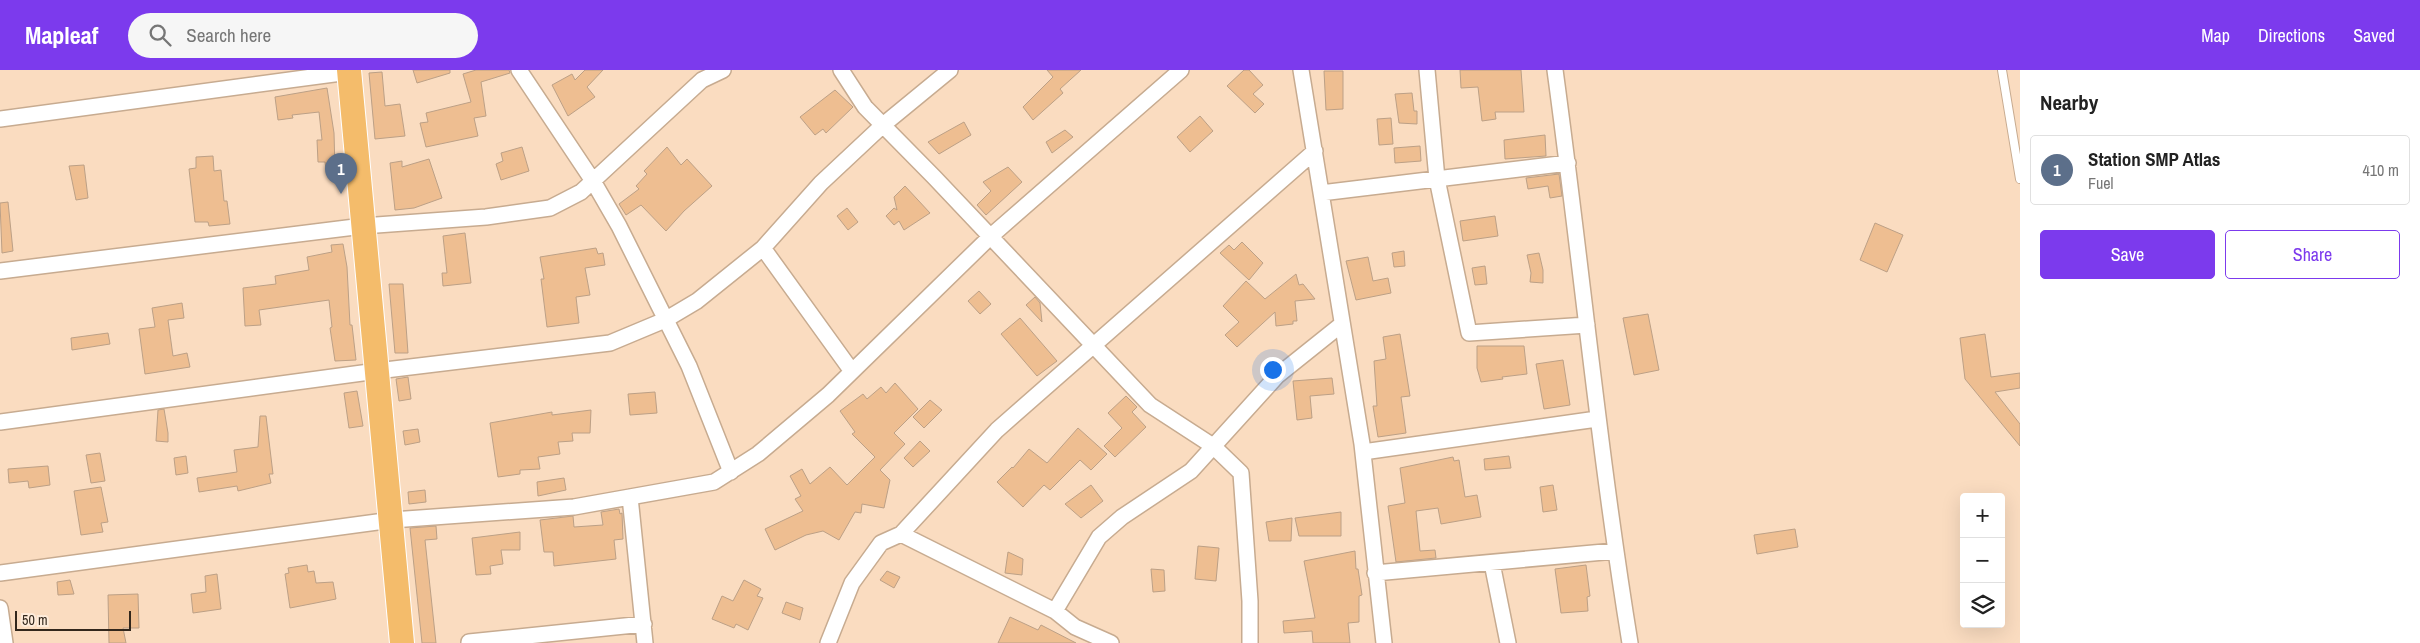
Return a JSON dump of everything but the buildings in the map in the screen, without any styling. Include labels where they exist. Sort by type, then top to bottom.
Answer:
[{"type":"main road","points":[[349,71],[402,643]]},
{"type":"street","points":[[519,70],[594,181],[619,226],[689,366],[731,472]]},
{"type":"street","points":[[0,271],[363,226],[486,218],[550,208],[581,192],[702,80],[723,70]]},
{"type":"street","points":[[842,70],[865,107],[991,236],[1150,405],[1213,446],[1241,473],[1250,601],[1250,643]]},
{"type":"street","points":[[0,422],[377,371],[610,343],[665,320],[697,301],[763,248],[821,183],[883,125],[950,70]]},
{"type":"street","points":[[0,572],[392,520],[574,507],[714,482],[758,454],[828,395],[851,370],[991,236],[1181,70]]},
{"type":"street","points":[[1301,70],[1363,452],[1384,643]]},
{"type":"street","points":[[1427,70],[1437,179],[1469,333],[1587,325]]},
{"type":"street","points":[[1555,70],[1568,164],[1597,418],[1630,643]]},
{"type":"street","points":[[0,119],[349,71]]},
{"type":"street","points":[[828,643],[852,583],[881,543],[901,534],[997,430],[1315,151]]},
{"type":"street","points":[[1321,193],[1568,164]]},
{"type":"street","points":[[763,248],[851,370]]},
{"type":"street","points":[[1055,610],[1099,537],[1122,517],[1191,471],[1277,376],[1342,324]]},
{"type":"street","points":[[1363,452],[1597,418]]},
{"type":"street","points":[[630,498],[645,643]]},
{"type":"street","points":[[901,534],[1055,610],[1075,627],[1111,643]]},
{"type":"street","points":[[1375,573],[1615,551]]},
{"type":"street","points":[[1492,563],[1508,643]]},
{"type":"street","points":[[0,608],[5,643]]},
{"type":"street","points":[[469,642],[644,624]]},
{"type":"lane","points":[[2002,70],[2020,179]]},
{"type":"place","name":"Station SMP Atlas","points":[[341,194]]}]
